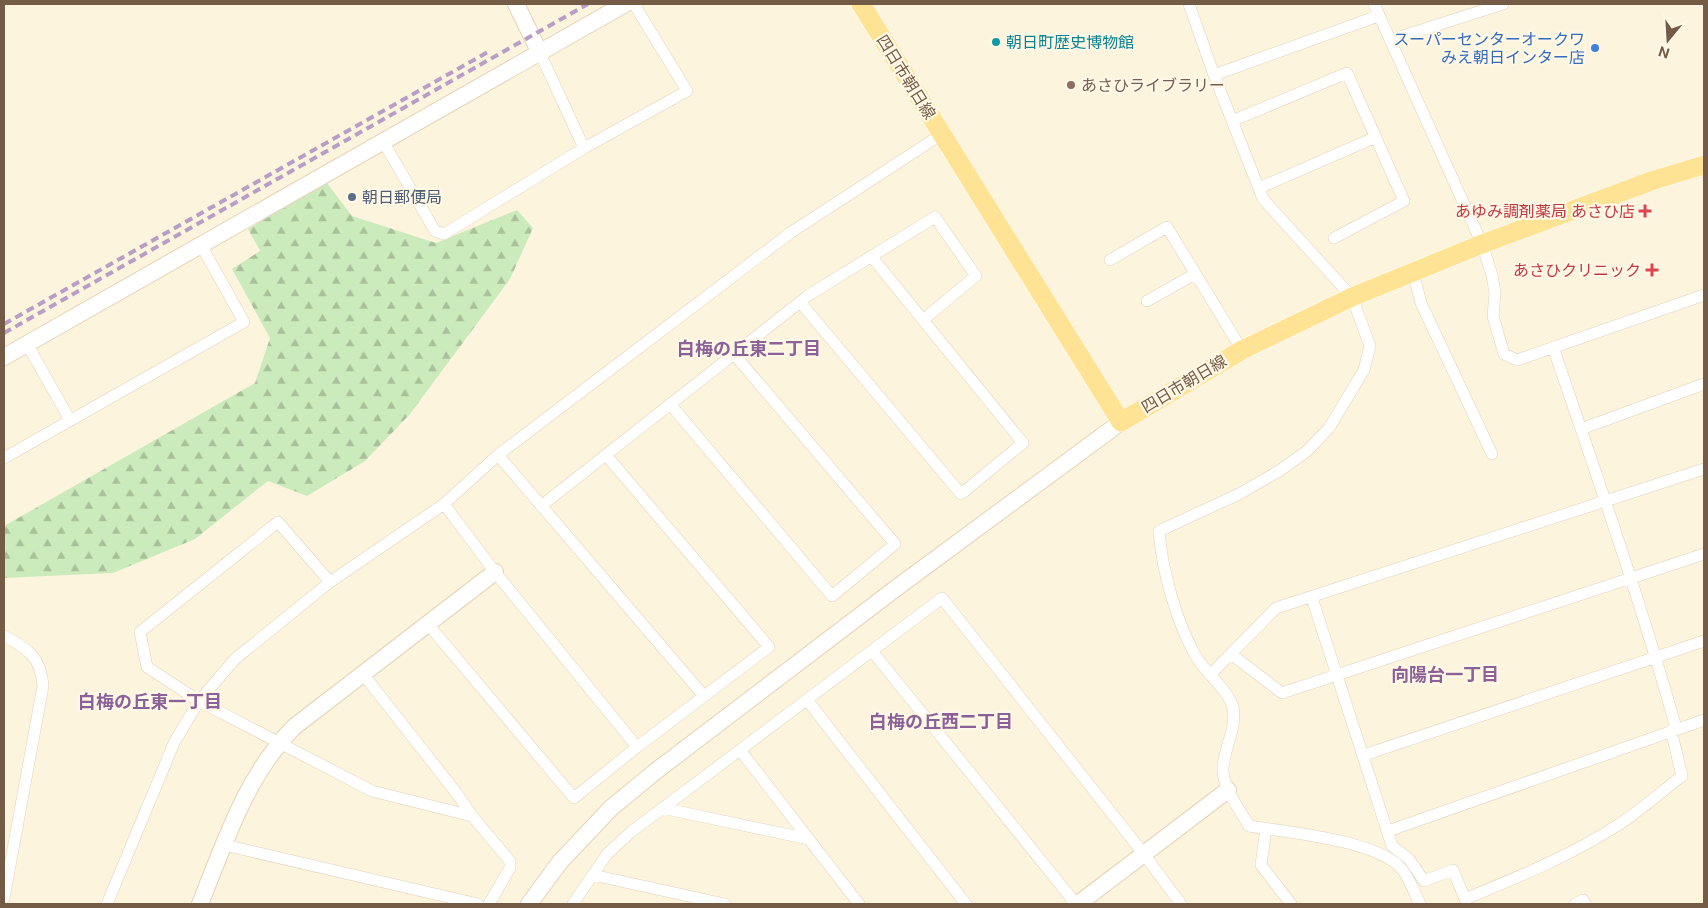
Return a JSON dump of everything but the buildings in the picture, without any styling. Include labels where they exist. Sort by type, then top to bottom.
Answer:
[{"type":"main road","name":"四日市朝日線","points":[[861,4],[1121,422],[1242,350],[1352,296],[1482,244],[1654,180],[1704,165]]},
{"type":"street","points":[[516,4],[584,148]]},
{"type":"street","points":[[4,357],[384,142],[538,51],[625,4]]},
{"type":"street","points":[[384,142],[435,231],[444,234],[584,148],[687,91],[634,4]]},
{"type":"street","points":[[1190,4],[1214,76],[1263,199],[1352,296],[1370,346],[1364,370],[1329,428],[1307,451],[1279,471],[1238,494],[1159,531],[1161,554],[1182,626],[1197,658],[1228,697],[1233,708],[1223,769],[1228,790],[1249,826],[1375,850],[1400,867],[1420,904]]},
{"type":"street","points":[[1374,4],[1482,244],[1495,293],[1493,316],[1504,354],[1517,360],[1704,295]]},
{"type":"street","points":[[1390,40],[1503,4]]},
{"type":"street","points":[[1214,76],[1378,16]]},
{"type":"street","points":[[1232,121],[1347,73],[1404,201],[1334,238]]},
{"type":"street","points":[[107,904],[174,743],[199,701],[235,659],[330,582],[444,504],[498,455],[790,233],[942,134]]},
{"type":"street","points":[[1259,188],[1376,137]]},
{"type":"street","points":[[541,506],[800,302],[934,217],[976,276],[924,319]]},
{"type":"street","points":[[1110,260],[1167,227],[1242,350]]},
{"type":"street","points":[[4,458],[244,322],[201,245]]},
{"type":"street","points":[[800,302],[961,494],[1023,443],[872,256]]},
{"type":"street","points":[[1412,272],[1422,303],[1492,454]]},
{"type":"street","points":[[1147,301],[1195,274]]},
{"type":"street","points":[[27,344],[70,420]]},
{"type":"street","points":[[1312,598],[1339,676],[1392,846],[1409,859],[1424,881],[1453,870],[1465,899],[1548,865],[1586,845],[1620,824],[1682,776],[1674,729],[1656,657],[1553,347]]},
{"type":"street","points":[[670,404],[832,596],[895,544],[734,354]]},
{"type":"street","points":[[1581,428],[1704,384]]},
{"type":"street","points":[[529,904],[560,862],[611,808],[656,771],[895,589],[1121,422]]},
{"type":"street","points":[[498,455],[704,696]]},
{"type":"street","points":[[427,623],[574,798],[637,747],[769,647],[606,455]]},
{"type":"street","points":[[1210,675],[1276,608],[1312,598],[1704,469]]},
{"type":"street","points":[[444,504],[495,572],[637,747]]},
{"type":"street","points":[[330,582],[278,522],[140,632],[147,667],[199,701],[372,791],[472,816]]},
{"type":"street","points":[[1231,654],[1282,693],[1339,676],[1704,554]]},
{"type":"street","points":[[200,904],[243,800],[278,743],[294,727],[495,572]]},
{"type":"street","points":[[573,904],[607,854],[630,832],[942,598],[1144,853],[1181,904]]},
{"type":"street","points":[[4,898],[43,686],[42,671],[34,657],[23,647],[5,639]]},
{"type":"street","points":[[1364,755],[1704,641]]},
{"type":"street","points":[[872,651],[1077,904],[1228,790]]},
{"type":"street","points":[[363,674],[458,795],[472,816],[510,861],[510,868],[489,904]]},
{"type":"street","points":[[807,700],[966,904]]},
{"type":"street","points":[[1388,831],[1704,720]]},
{"type":"street","points":[[740,750],[809,839],[854,903]]},
{"type":"street","points":[[662,808],[809,839]]},
{"type":"street","points":[[1266,829],[1261,865],[1291,904]]},
{"type":"street","points":[[224,845],[478,904]]},
{"type":"street","points":[[593,876],[725,904]]},
{"type":"street","points":[[1575,904],[1583,900],[1585,904]]},
{"type":"green space","points":[[327,183],[352,216],[436,243],[517,210],[533,228],[510,279],[410,414],[365,461],[307,496],[268,481],[195,539],[113,573],[4,578],[4,526],[255,383],[270,338],[232,269],[260,251],[248,229]]},
{"type":"railway","points":[[4,333],[588,4]]},
{"type":"railway","points":[[4,324],[488,52]]},
{"type":"place","name":"朝日町歴史博物館","points":[[996,42]]},
{"type":"place","name":"スーパーセンターオークワ みえ朝日インター店","points":[[1595,48]]},
{"type":"place","name":"あさひライブラリー","points":[[1071,85]]},
{"type":"place","name":"朝日郵便局","points":[[352,197]]},
{"type":"place","name":"あゆみ調剤薬局 あさひ店","points":[[1645,211]]},
{"type":"place","name":"あさひクリニック","points":[[1652,270]]},
{"type":"district","name":"白梅の丘東二丁目","points":[[749,348]]},
{"type":"district","name":"向陽台一丁目","points":[[1445,674]]},
{"type":"district","name":"白梅の丘東一丁目","points":[[150,701]]},
{"type":"district","name":"白梅の丘西二丁目","points":[[941,721]]}]
